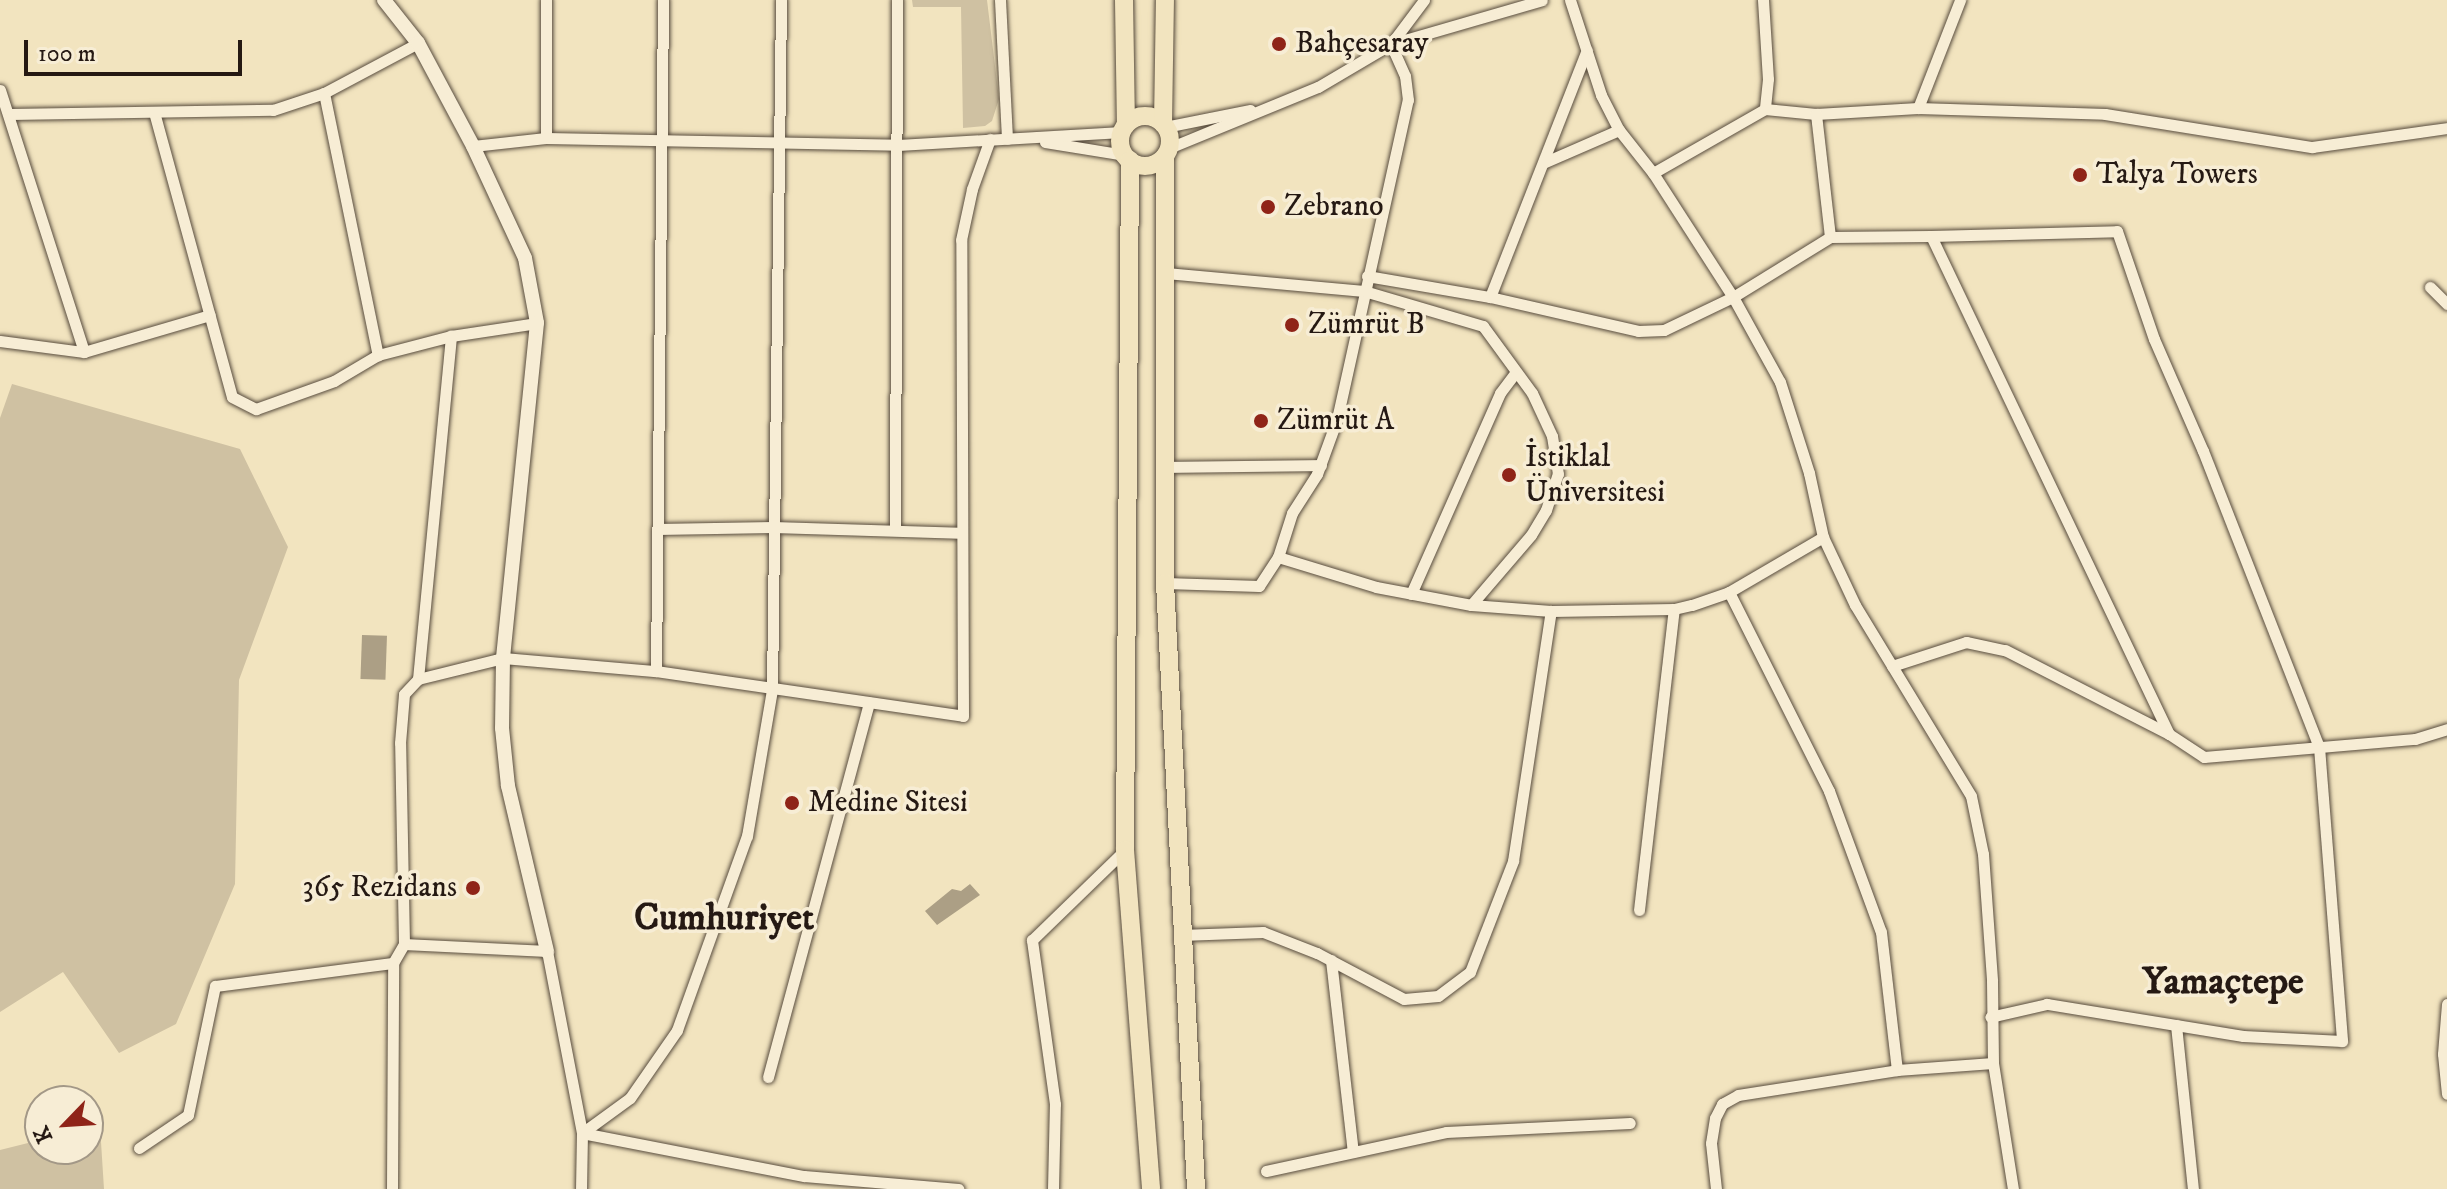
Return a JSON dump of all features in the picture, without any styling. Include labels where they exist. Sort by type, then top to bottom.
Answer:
[{"type":"main road","points":[[1124,0],[1124,128],[1127,158],[1125,850],[1151,1189]]},
{"type":"main road","points":[[1165,0],[1165,583],[1196,1189]]},
{"type":"main road","points":[[1124,128],[1132,119],[1149,116],[1164,125]]},
{"type":"main road","points":[[1127,158],[1153,165],[1167,152]]},
{"type":"street","points":[[384,0],[418,43],[473,146],[525,258],[537,323],[503,658],[502,728],[508,786],[547,951],[582,1133],[581,1189]]},
{"type":"street","points":[[546,0],[546,138]]},
{"type":"street","points":[[656,671],[663,0]]},
{"type":"street","points":[[582,1133],[630,1098],[677,1030],[747,836],[772,690],[781,0]]},
{"type":"street","points":[[895,529],[897,0]]},
{"type":"street","points":[[1000,0],[1007,139]]},
{"type":"street","points":[[1391,44],[1424,0]]},
{"type":"street","points":[[1167,152],[1307,93],[1391,44],[1542,0]]},
{"type":"street","points":[[1570,0],[1601,95],[1619,130],[1653,173],[1733,297],[1780,382],[1809,473],[1823,537],[1855,605],[1971,796],[1983,854],[1992,981],[1990,1017],[1993,1063],[2013,1189]]},
{"type":"street","points":[[1763,0],[1768,79],[1765,109]]},
{"type":"street","points":[[1918,108],[1960,0]]},
{"type":"street","points":[[10,114],[273,110],[324,93],[418,43]]},
{"type":"street","points":[[1165,583],[1259,586],[1278,557],[1292,513],[1321,465],[1337,419],[1408,100],[1405,76],[1391,44]]},
{"type":"street","points":[[1490,297],[1587,50]]},
{"type":"street","points":[[0,90],[84,352]]},
{"type":"street","points":[[324,93],[378,355]]},
{"type":"street","points":[[1164,125],[1278,105]]},
{"type":"street","points":[[1653,173],[1765,109],[1816,114],[1918,108],[2105,114],[2312,147],[2447,128]]},
{"type":"street","points":[[154,112],[232,397],[256,409],[334,381],[378,355],[451,336],[537,323]]},
{"type":"street","points":[[1816,114],[1830,237]]},
{"type":"street","points":[[473,146],[546,138],[781,140],[898,145],[1024,139],[1124,128]]},
{"type":"street","points":[[1543,163],[1619,130]]},
{"type":"street","points":[[392,1189],[393,963],[404,944],[400,743],[404,694],[418,679],[503,658],[656,671],[963,716],[959,533],[961,240],[972,189],[990,139]]},
{"type":"street","points":[[1024,139],[1127,158]]},
{"type":"street","points":[[1367,276],[1490,297],[1638,331],[1664,330],[1733,297],[1830,237],[2117,231],[2154,339],[2203,451],[2319,747],[2342,1041],[2243,1036],[2047,1004],[1990,1017]]},
{"type":"street","points":[[1931,236],[2169,734]]},
{"type":"street","points":[[1166,273],[1364,291],[1483,326],[1532,393],[1552,436],[1558,474],[1546,510],[1531,535],[1471,605]]},
{"type":"street","points":[[2430,287],[2447,304]]},
{"type":"street","points":[[0,341],[84,352],[210,315]]},
{"type":"street","points":[[418,679],[451,336]]},
{"type":"street","points":[[1411,594],[1500,393],[1516,372]]},
{"type":"street","points":[[1166,467],[1321,465]]},
{"type":"street","points":[[657,529],[773,527],[959,533]]},
{"type":"street","points":[[1278,557],[1376,587],[1471,605],[1551,611],[1674,609],[1729,592],[1823,537]]},
{"type":"street","points":[[1729,592],[1829,791],[1881,932],[1897,1070]]},
{"type":"street","points":[[1639,910],[1674,609]]},
{"type":"street","points":[[1181,935],[1263,932],[1331,960],[1404,999],[1438,996],[1470,972],[1513,861],[1551,611]]},
{"type":"street","points":[[1892,666],[1966,642],[2005,650],[2169,734],[2204,757],[2415,739],[2447,729]]},
{"type":"street","points":[[768,1077],[869,702]]},
{"type":"street","points":[[1053,1189],[1055,1104],[1032,940],[1125,850]]},
{"type":"street","points":[[404,944],[547,951]]},
{"type":"street","points":[[1331,960],[1353,1152]]},
{"type":"street","points":[[139,1148],[188,1115],[215,986],[393,963]]},
{"type":"street","points":[[2447,1004],[2447,1094]]},
{"type":"street","points":[[2176,1025],[2193,1189]]},
{"type":"street","points":[[1716,1189],[1711,1143],[1722,1104],[1738,1095],[1897,1070],[1993,1063]]},
{"type":"street","points":[[1266,1171],[1446,1132],[1630,1123]]},
{"type":"street","points":[[582,1133],[803,1183],[958,1189]]},
{"type":"shaded area","points":[[912,0],[987,0],[999,99],[992,121],[985,126],[963,128],[961,7],[913,7]]},
{"type":"shaded area","points":[[12,384],[240,449],[288,547],[239,680],[235,884],[176,1024],[119,1053],[63,972],[0,1012],[0,418]]},
{"type":"shaded area","points":[[362,635],[387,636],[385,680],[360,679]]},
{"type":"shaded area","points":[[970,884],[980,895],[937,925],[925,911],[952,889],[961,891]]},
{"type":"shaded area","points":[[24,1144],[24,1165],[102,1165],[104,1189],[0,1189],[0,1150]]},
{"type":"place","name":"Bahçesaray","points":[[1279,44]]},
{"type":"place","name":"Talya Towers","points":[[2080,175]]},
{"type":"place","name":"Zebrano","points":[[1268,207]]},
{"type":"place","name":"Zümrüt B","points":[[1292,325]]},
{"type":"place","name":"Zümrüt A","points":[[1261,421]]},
{"type":"place","name":"İstiklal Üniversitesi","points":[[1509,475]]},
{"type":"place","name":"Medine Sitesi","points":[[792,803]]},
{"type":"place","name":"365 Rezidans","points":[[473,888]]},
{"type":"district","name":"Cumhuriyet","points":[[724,919]]},
{"type":"district","name":"Yamaçtepe","points":[[2223,983]]}]
